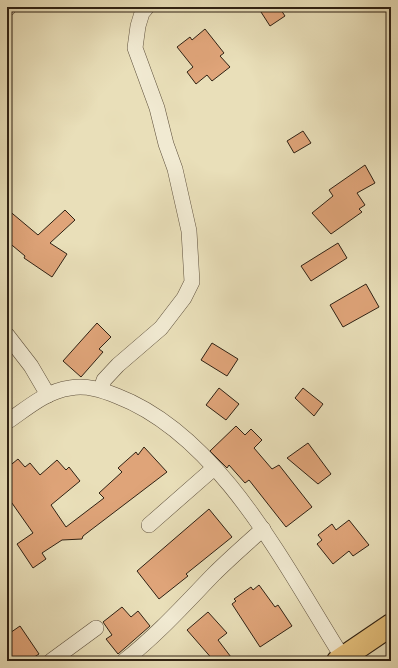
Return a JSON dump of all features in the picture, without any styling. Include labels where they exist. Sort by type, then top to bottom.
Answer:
[{"type":"highway","points":[[340,659],[391,625]]},
{"type":"street","points":[[101,390],[104,380],[118,365],[161,328],[184,298],[192,282],[189,230],[176,169],[166,144],[157,108],[135,48],[138,26],[142,13],[147,7]]},
{"type":"street","points":[[7,335],[31,366],[48,395]]},
{"type":"street","points":[[7,422],[48,395],[70,388],[87,387],[101,390],[153,412],[192,445],[214,468],[263,528],[340,659]]},
{"type":"street","points":[[148,526],[214,468]]},
{"type":"street","points":[[124,661],[172,618],[213,575],[263,528]]},
{"type":"street","points":[[51,661],[96,628]]},
{"type":"building","points":[[269,7],[279,7],[285,16],[270,26],[261,12]]},
{"type":"building","points":[[205,29],[224,53],[220,56],[230,67],[212,81],[207,75],[196,84],[187,72],[193,67],[177,47],[190,37],[192,40]]},
{"type":"building","points":[[303,131],[311,143],[294,153],[287,141]]},
{"type":"building","points":[[365,165],[375,183],[357,193],[365,205],[359,209],[362,212],[331,234],[312,213],[333,196],[329,190]]},
{"type":"building","points":[[7,209],[38,235],[65,210],[75,220],[50,243],[67,254],[52,277],[24,258],[25,256],[7,241]]},
{"type":"building","points":[[338,243],[347,258],[311,281],[301,266]]},
{"type":"building","points":[[366,284],[379,307],[343,327],[330,305]]},
{"type":"building","points":[[97,323],[111,337],[99,349],[103,352],[81,377],[63,361]]},
{"type":"building","points":[[212,343],[238,359],[227,376],[201,360]]},
{"type":"building","points":[[219,388],[239,404],[226,420],[206,405]]},
{"type":"building","points":[[303,388],[323,404],[314,416],[295,398]]},
{"type":"building","points":[[236,426],[245,435],[251,429],[262,440],[254,448],[272,469],[279,465],[312,507],[286,527],[249,480],[245,483],[229,465],[227,468],[210,451]]},
{"type":"building","points":[[308,443],[331,474],[318,484],[287,458]]},
{"type":"building","points":[[144,447],[167,472],[83,536],[82,539],[62,540],[42,553],[46,559],[33,568],[17,544],[33,533],[7,496],[7,468],[18,459],[25,467],[30,463],[40,475],[57,460],[66,470],[69,467],[80,481],[51,505],[66,527],[104,498],[99,493],[122,472],[118,468],[136,452],[138,455]]},
{"type":"building","points":[[209,509],[232,537],[186,574],[188,576],[159,599],[137,571]]},
{"type":"building","points":[[349,520],[369,545],[353,556],[349,551],[333,564],[317,544],[322,540],[318,535],[332,524],[336,530]]},
{"type":"building","points":[[259,585],[275,607],[278,605],[292,626],[260,647],[232,604],[236,601],[234,599],[251,587],[253,590]]},
{"type":"building","points":[[122,607],[131,617],[138,611],[150,626],[118,654],[106,639],[112,635],[103,622]]},
{"type":"building","points":[[208,612],[227,633],[218,640],[234,661],[214,661],[187,630]]},
{"type":"building","points":[[20,626],[39,654],[28,661],[7,661],[7,635]]}]
